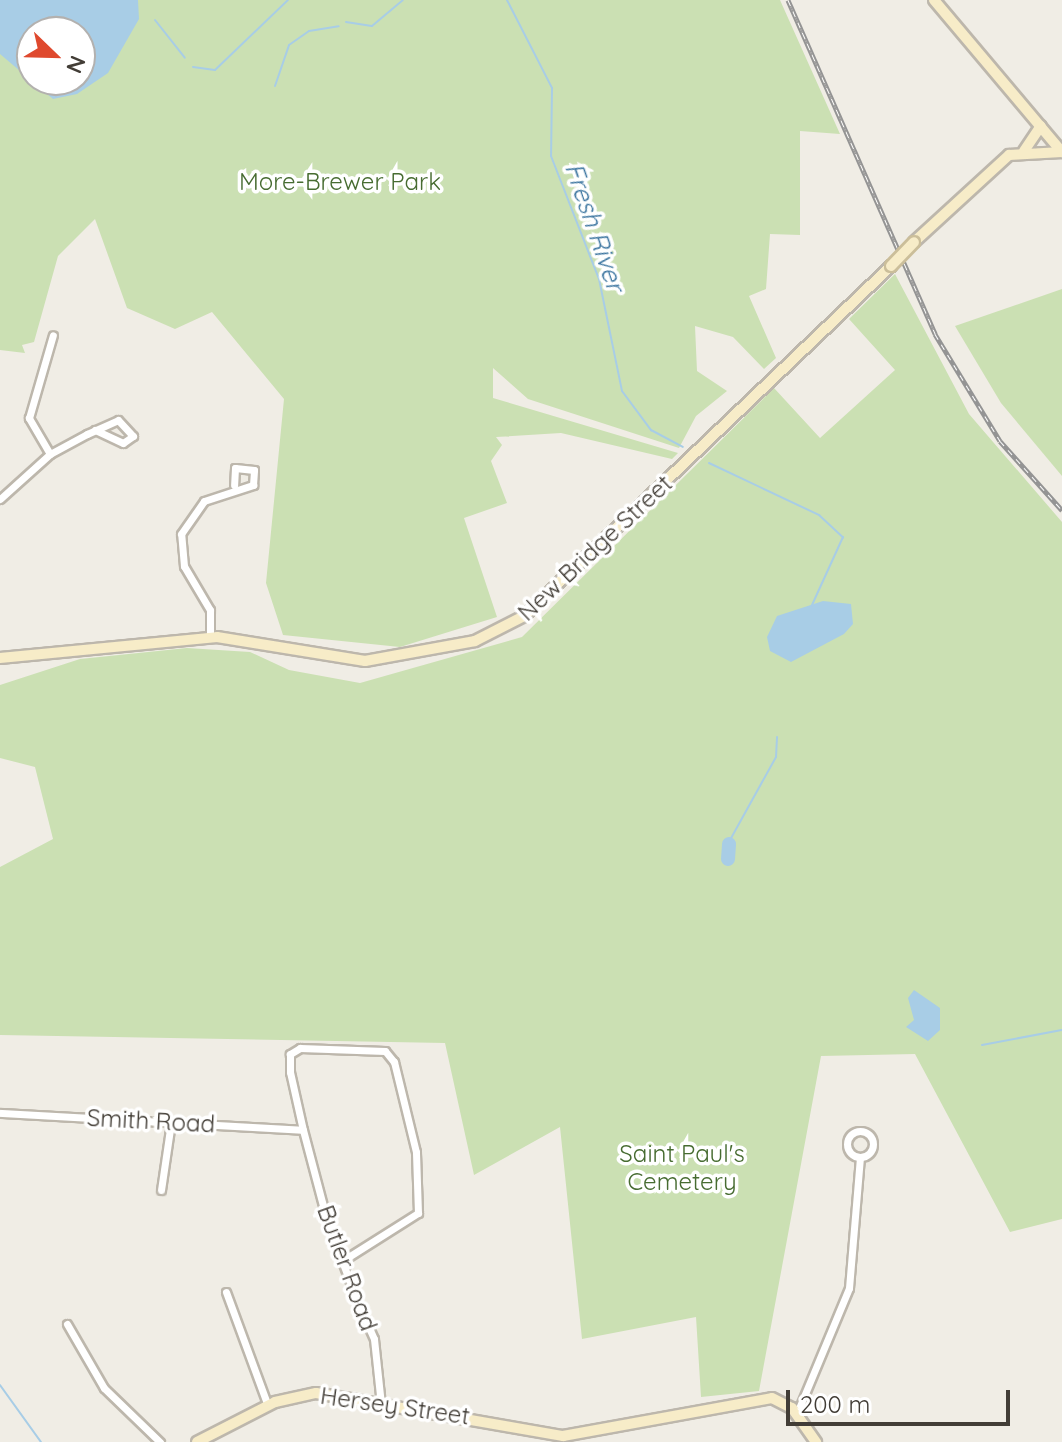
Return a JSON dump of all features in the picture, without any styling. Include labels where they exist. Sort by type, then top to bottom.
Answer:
[{"type":"street","points":[[934,0],[1062,152]]},
{"type":"street","name":"New Bridge Street","points":[[0,658],[210,637],[365,661],[436,653],[506,627],[891,266],[980,175],[1024,151],[1041,126]]},
{"type":"street","points":[[1024,151],[1062,152]]},
{"type":"street","points":[[50,454],[29,418],[53,335]]},
{"type":"street","points":[[0,499],[50,454],[95,430],[126,420],[133,436],[123,443],[95,430]]},
{"type":"street","points":[[210,637],[210,610],[184,566],[181,534],[193,510],[234,485]]},
{"type":"street","name":"Butler Road","points":[[342,1261],[422,1207],[394,1062],[365,1047],[290,1054],[303,1130],[342,1261],[374,1339],[380,1407]]},
{"type":"street","name":"Smith Road","points":[[0,1113],[303,1130]]},
{"type":"street","points":[[161,1190],[171,1122]]},
{"type":"street","points":[[816,1442],[797,1413],[850,1284],[860,1157]]},
{"type":"street","points":[[226,1292],[268,1406]]},
{"type":"street","points":[[67,1324],[79,1350],[104,1388],[160,1442]]},
{"type":"street","name":"Hersey Street","points":[[197,1442],[268,1406],[316,1393],[380,1407],[466,1414],[563,1436],[756,1398],[778,1399],[797,1413]]},
{"type":"green space","name":"More-Brewer Park","points":[[0,0],[780,0],[840,134],[800,131],[800,235],[770,234],[766,289],[749,296],[776,358],[764,369],[733,337],[695,326],[697,371],[727,391],[696,416],[679,448],[528,399],[493,368],[493,398],[678,453],[672,459],[561,433],[496,437],[502,445],[491,461],[507,503],[464,518],[497,617],[400,647],[283,635],[266,583],[284,399],[212,312],[175,329],[127,308],[95,219],[58,256],[34,342],[22,345],[25,353],[0,350]]},
{"type":"green space","name":"Saint Paul's Cemetery","points":[[895,274],[969,414],[1062,522],[1062,1219],[1010,1232],[915,1054],[821,1056],[759,1391],[701,1397],[696,1317],[582,1339],[560,1127],[474,1175],[445,1043],[0,1035],[0,867],[53,839],[35,767],[0,758],[0,685],[80,659],[187,648],[250,652],[289,670],[360,683],[522,637],[774,388],[820,438],[895,370],[849,319]]},
{"type":"green space","points":[[1062,289],[1062,476],[1001,403],[955,326]]},
{"type":"water","points":[[0,0],[138,0],[139,19],[108,73],[96,81],[96,16],[16,16],[16,68],[0,54]]},
{"type":"water","points":[[823,601],[851,604],[853,624],[844,634],[791,662],[770,651],[767,637],[777,616]]},
{"type":"water","points":[[914,990],[940,1008],[940,1030],[928,1041],[906,1027],[914,1020],[908,998]]},
{"type":"waterway","points":[[193,67],[215,70],[288,0]]},
{"type":"waterway","points":[[346,22],[372,26],[403,0]]},
{"type":"waterway","name":"Fresh River","points":[[507,0],[552,88],[551,156],[599,279],[622,391],[651,430],[683,447]]},
{"type":"waterway","points":[[155,20],[185,58]]},
{"type":"waterway","points":[[275,86],[289,45],[309,31],[339,26]]},
{"type":"waterway","name":"Fresh River","points":[[709,463],[819,515],[843,537],[812,605]]},
{"type":"waterway","points":[[730,840],[776,757],[777,737]]},
{"type":"waterway","points":[[728,859],[729,844]]},
{"type":"waterway","points":[[982,1045],[1062,1030]]},
{"type":"waterway","points":[[0,1385],[41,1442]]},
{"type":"railway","points":[[788,0],[935,334],[1000,441],[1062,510]]}]
